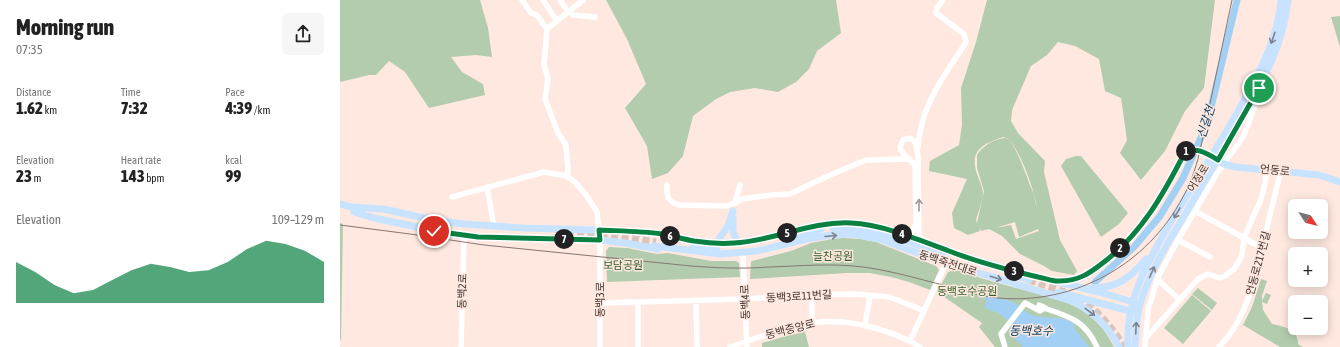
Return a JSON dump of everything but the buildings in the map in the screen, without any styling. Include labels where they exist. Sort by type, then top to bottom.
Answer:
[{"type":"main road","name":"어정로","points":[[1139,308],[1152,270],[1212,157],[1258,76],[1268,54],[1278,23],[1282,0]]},
{"type":"main road","name":"어정로","points":[[1130,312],[1141,278],[1155,250],[1212,157],[1259,88],[1275,55],[1282,33],[1288,0]]},
{"type":"main road","name":"언동로","points":[[1212,157],[1224,164],[1319,175],[1340,182]]},
{"type":"main road","points":[[340,204],[374,218],[464,236],[600,240],[715,257],[766,253],[806,239]]},
{"type":"main road","points":[[340,209],[383,209],[434,220],[464,224],[629,231],[663,234],[696,241],[716,243],[738,243],[778,236],[824,224],[851,223],[905,235],[1004,268],[1106,294],[1133,302],[1139,308]]},
{"type":"main road","points":[[353,209],[447,229],[477,233],[557,233]]},
{"type":"main road","points":[[733,211],[732,228],[738,243]]},
{"type":"main road","points":[[716,243],[726,230],[733,211]]},
{"type":"main road","points":[[813,231],[824,224]]},
{"type":"main road","points":[[869,226],[885,234]]},
{"type":"main road","name":"동백죽전대로","points":[[1028,288],[946,263],[879,239],[852,234],[831,235],[806,239],[757,251],[721,254],[655,244],[694,247],[743,247],[827,227],[859,229],[885,234],[1029,280]]},
{"type":"main road","points":[[572,239],[581,234],[580,230],[575,229]]},
{"type":"main road","points":[[625,243],[622,238],[622,234],[629,231]]},
{"type":"main road","points":[[1085,288],[1097,288],[1119,283],[1132,275],[1155,250]]},
{"type":"main road","points":[[1059,282],[1083,277],[1111,257]]},
{"type":"main road","points":[[1028,288],[1057,292],[1130,312],[1139,308]]},
{"type":"main road","points":[[1028,288],[1075,302],[1088,309],[1108,330],[1118,347]]},
{"type":"main road","points":[[1090,301],[1107,299],[1108,297],[1106,294]]},
{"type":"main road","points":[[1135,347],[1139,308]]},
{"type":"main road","points":[[1128,347],[1130,312]]},
{"type":"street","points":[[452,197],[544,172],[567,176],[568,169],[566,145],[558,132],[545,99],[548,79],[544,65],[547,29],[537,15],[531,13],[522,0]]},
{"type":"street","points":[[543,0],[557,21]]},
{"type":"street","points":[[560,0],[573,15],[595,17]]},
{"type":"street","points":[[547,29],[583,0]]},
{"type":"street","points":[[925,242],[919,235],[919,135],[925,112],[933,93],[966,42],[964,34],[936,13],[937,8],[943,0]]},
{"type":"street","points":[[1145,347],[1148,310],[1157,279],[1216,175],[1243,137],[1259,96],[1259,88]]},
{"type":"street","points":[[914,140],[919,135]]},
{"type":"street","points":[[894,159],[901,152],[901,144],[903,140],[909,138],[914,140]]},
{"type":"street","points":[[914,140],[918,155]]},
{"type":"street","points":[[1111,257],[1130,239],[1143,223],[1184,154],[1188,150],[1212,157]]},
{"type":"street","points":[[901,152],[913,163],[916,170],[916,224],[913,231],[905,235]]},
{"type":"street","points":[[667,185],[666,192],[670,201],[679,205],[726,206],[742,199],[790,194],[866,160],[908,158]]},
{"type":"street","points":[[1145,339],[1198,279],[1208,274],[1219,278],[1225,276],[1234,269],[1242,255],[1244,238],[1260,202],[1267,170]]},
{"type":"street","name":"언동로217번길","points":[[1219,347],[1230,335],[1244,310],[1252,289],[1281,171]]},
{"type":"street","name":"동백3로","points":[[567,176],[582,190],[597,212],[600,240],[600,347]]},
{"type":"street","points":[[733,211],[740,185]]},
{"type":"street","points":[[487,187],[494,226]]},
{"type":"street","points":[[1195,211],[1262,248]]},
{"type":"street","name":"동백2로","points":[[461,347],[464,236]]},
{"type":"street","points":[[1178,240],[1210,257]]},
{"type":"street","name":"동백4로","points":[[743,256],[747,344]]},
{"type":"street","points":[[910,341],[946,263]]},
{"type":"street","points":[[1157,279],[1180,300]]},
{"type":"street","points":[[812,295],[812,322]]},
{"type":"street","name":"동백3로11번길","points":[[600,304],[812,295],[870,295],[896,299],[924,312]]},
{"type":"street","points":[[865,325],[870,295]]},
{"type":"street","points":[[696,300],[697,347]]},
{"type":"street","points":[[638,302],[638,347]]},
{"type":"street","points":[[1005,347],[1001,334],[1025,304],[1038,307],[1040,311],[1045,308],[1061,313],[1078,322],[1090,333],[1098,347]]},
{"type":"street","name":"동백중앙로","points":[[730,347],[747,344],[784,329],[812,322],[832,320],[865,325],[910,341],[920,347]]},
{"type":"green space","points":[[340,0],[480,0],[488,28],[492,57],[476,55],[451,57],[462,72],[483,84],[485,95],[429,108],[405,72],[389,61],[376,75],[369,75],[340,82]]},
{"type":"green space","points":[[606,0],[836,0],[841,33],[817,51],[809,69],[796,82],[778,92],[755,88],[730,92],[716,99],[693,116],[683,156],[668,173],[652,179],[647,146],[625,108],[646,84],[627,39]]},
{"type":"green space","points":[[987,0],[1215,0],[1204,88],[1185,111],[1165,151],[1141,180],[1120,153],[1127,140],[1121,98],[1105,91],[1099,59],[1075,46],[1058,42],[1047,55],[1031,66],[1012,110],[1011,121],[1018,133],[1045,161],[1044,172],[1060,240],[1077,271],[1074,275],[1052,271],[1020,254],[1002,236],[989,229],[981,231],[979,227],[980,231],[968,235],[954,228],[952,213],[967,179],[929,171],[930,161],[959,145],[962,125],[961,88],[976,42]],"holes":[[[1003,137],[1005,138],[990,143],[982,148],[977,155],[977,168],[984,191],[977,223],[976,220],[983,192],[975,166],[976,154],[984,145],[989,142]],[[1009,140],[1020,156],[1033,190],[1037,207],[1022,164]],[[1015,222],[1019,237],[1038,229],[1039,231],[1016,239],[1011,225],[995,228]]]},
{"type":"green space","points":[[1340,16],[1340,47],[1331,17]]},
{"type":"green space","points":[[1081,156],[1128,213],[1119,224],[1101,237],[1061,166],[1066,159]]},
{"type":"green space","points":[[340,223],[343,224],[341,340],[340,340]]},
{"type":"green space","name":"늘찬공원","points":[[843,238],[876,242],[936,266],[939,270],[930,290],[909,282],[870,273],[750,279],[752,261],[791,251],[811,243]]},
{"type":"green space","name":"보담공원","points":[[609,247],[627,248],[657,254],[668,253],[711,261],[736,261],[739,263],[740,277],[607,282],[606,251]]},
{"type":"green space","name":"동백호수공원","points":[[956,270],[1058,299],[1084,311],[1095,320],[1105,332],[1114,347],[995,347],[979,327],[982,323],[937,292],[948,272]]},
{"type":"green space","points":[[1261,279],[1267,281],[1262,296],[1262,301],[1266,293],[1271,295],[1267,304],[1262,302],[1263,310],[1272,324],[1288,328],[1288,335],[1296,335],[1298,344],[1303,347],[1280,347],[1243,325],[1252,307]]},
{"type":"green space","points":[[1198,288],[1217,303],[1212,310],[1192,294]]},
{"type":"green space","points":[[1192,295],[1211,311],[1183,344],[1164,328]]},
{"type":"green space","points":[[805,332],[809,347],[762,347],[762,343]]},
{"type":"water","name":"동백호수","points":[[984,297],[1009,300],[1032,315],[1059,318],[1069,321],[1074,324],[1074,328],[1089,347],[1023,347],[1009,332],[1012,323],[998,313],[985,308],[986,301]]},
{"type":"waterway","name":"신갈천","points":[[1095,282],[1134,247],[1160,216],[1183,178],[1207,124],[1237,0]]},
{"type":"tunnel","points":[[601,233],[656,242]]},
{"type":"tunnel","points":[[556,235],[605,237]]},
{"type":"tunnel","points":[[1029,280],[1065,292]]},
{"type":"tunnel","points":[[1078,298],[1092,308],[1104,320],[1124,347]]},
{"type":"tram line","points":[[340,225],[484,245],[691,266],[740,268],[839,265],[863,267],[887,271],[979,295],[998,298],[1026,298],[1054,295],[1080,287],[1106,276],[1129,261],[1150,242],[1168,221],[1183,197],[1192,179],[1196,166],[1232,0]]},
{"type":"route","points":[[434,231],[478,237],[600,240],[599,230],[629,231],[663,234],[696,241],[735,243],[778,236],[824,224],[851,223],[905,235],[953,252],[1018,272],[1059,282],[1078,279],[1088,275],[1130,239],[1149,215],[1172,178],[1184,154],[1188,150],[1206,153],[1218,160],[1259,88]]}]
